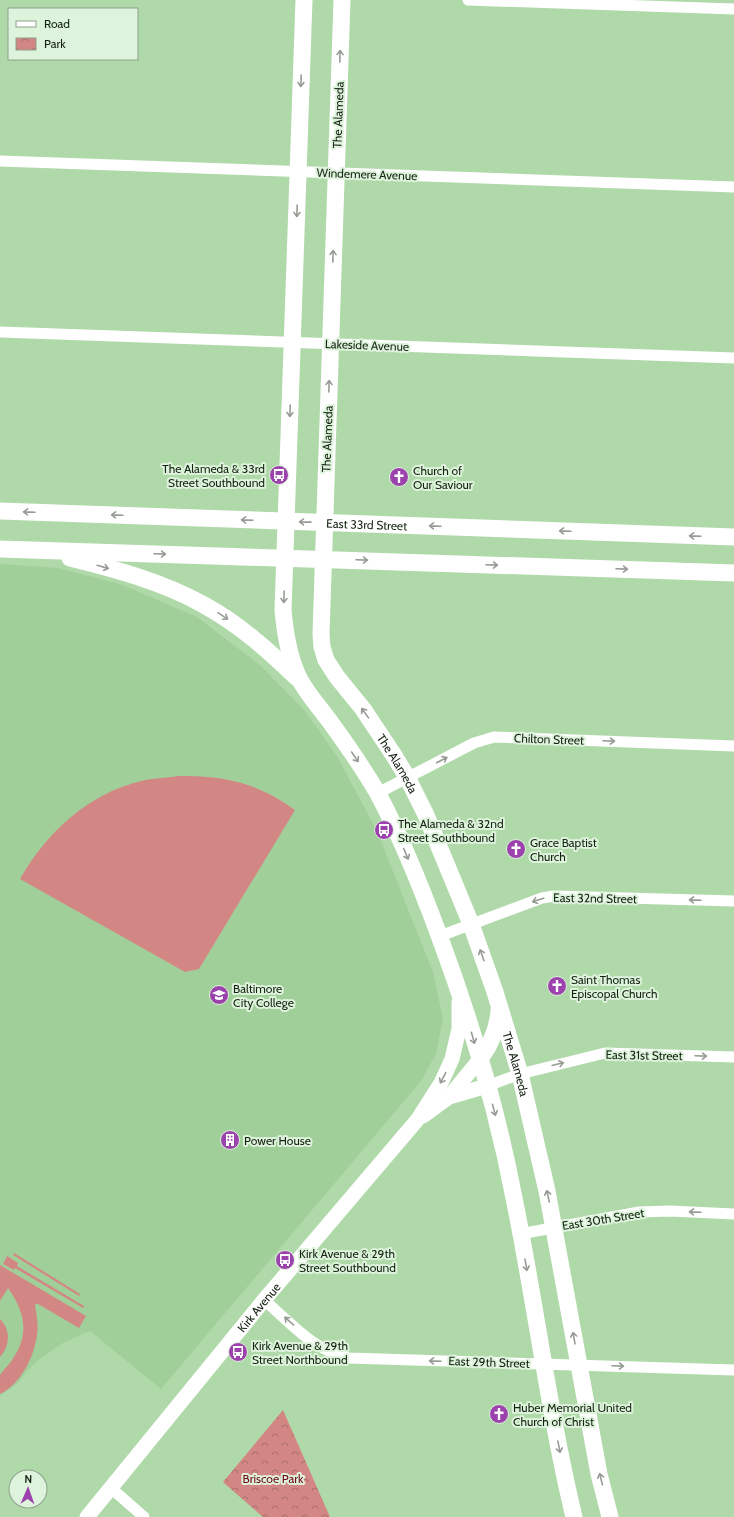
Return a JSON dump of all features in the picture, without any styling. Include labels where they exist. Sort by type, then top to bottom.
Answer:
[{"type":"main road","points":[[300,680],[290,654],[283,610],[304,0]]},
{"type":"main road","name":"The Alameda","points":[[342,0],[324,523],[321,634],[322,647],[326,660],[336,677],[378,730],[407,777],[426,816],[471,924],[498,1004],[520,1074],[555,1227],[599,1474],[610,1517]]},
{"type":"main road","name":"East 33rd Street","points":[[0,511],[734,537]]},
{"type":"main road","points":[[0,549],[734,573]]},
{"type":"main road","points":[[24,549],[80,560],[150,581],[203,604],[250,636],[300,680],[354,756],[378,793],[404,847],[440,936],[480,1059],[496,1115],[515,1203],[566,1485],[574,1517]]},
{"type":"main road","points":[[480,1059],[494,1037],[498,1021],[498,1004]]},
{"type":"street","points":[[468,0],[614,3],[734,9]]},
{"type":"street","name":"Windemere Avenue","points":[[0,161],[734,187]]},
{"type":"street","name":"Lakeside Avenue","points":[[0,332],[734,358]]},
{"type":"street","name":"Chilton Street","points":[[378,793],[474,743],[494,737],[734,746]]},
{"type":"street","name":"East 32nd Street","points":[[440,936],[542,898],[554,896],[734,901]]},
{"type":"street","name":"Kirk Avenue","points":[[87,1517],[264,1300],[418,1119],[449,1067],[457,1042],[460,1029],[460,1010],[453,975]]},
{"type":"street","name":"East 31st Street","points":[[487,1086],[520,1074],[605,1052],[734,1057]]},
{"type":"street","name":"Kirk Avenue","points":[[418,1119],[436,1108],[449,1097],[480,1059]]},
{"type":"street","name":"Kirk Avenue","points":[[449,1097],[487,1086]]},
{"type":"street","name":"East 30th Street","points":[[520,1234],[639,1212],[670,1211],[734,1214]]},
{"type":"street","name":"East 29th Street","points":[[264,1300],[310,1340],[339,1356],[366,1359],[579,1364],[734,1370]]},
{"type":"street","points":[[111,1488],[144,1517]]},
{"type":"shaded area","name":"Baltimore City College","points":[[0,564],[58,568],[120,584],[197,617],[260,665],[305,711],[337,756],[377,831],[433,972],[443,1019],[436,1054],[421,1081],[161,1389],[90,1331],[63,1343],[37,1361],[19,1382],[0,1396]]},
{"type":"green space","points":[[178,776],[210,777],[240,782],[268,793],[295,810],[199,969],[185,972],[20,879],[43,846],[56,831],[87,805],[122,787],[146,780]]},
{"type":"green space","points":[[14,1253],[80,1294],[79,1296],[13,1255]]},
{"type":"green space","points":[[7,1256],[18,1263],[17,1266],[84,1306],[83,1308],[15,1268],[14,1270],[3,1264]]},
{"type":"green space","points":[[0,1265],[86,1316],[79,1328],[38,1304],[35,1304],[38,1331],[30,1361],[14,1384],[0,1394],[0,1375],[18,1351],[23,1333],[23,1324],[18,1306],[8,1288],[0,1301]]},
{"type":"green space","points":[[0,1319],[4,1323],[8,1338],[6,1348],[0,1357]]},
{"type":"green space","name":"Briscoe Park","points":[[283,1410],[330,1517],[263,1517],[223,1482]]},
{"type":"place","name":"The Alameda & 33rd Street Southbound","points":[[279,475]]},
{"type":"place","name":"Church of Our Saviour","points":[[399,477]]},
{"type":"place","name":"The Alameda & 32nd Street Southbound","points":[[384,830]]},
{"type":"place","name":"Grace Baptist Church","points":[[516,849]]},
{"type":"place","name":"Saint Thomas Episcopal Church","points":[[557,986]]},
{"type":"place","name":"Baltimore City College","points":[[219,995]]},
{"type":"place","name":"Power House","points":[[230,1140]]},
{"type":"place","name":"Kirk Avenue & 29th Street Southbound","points":[[285,1260]]},
{"type":"place","name":"Kirk Avenue & 29th Street Northbound","points":[[238,1352]]},
{"type":"place","name":"Huber Memorial United Church of Christ","points":[[499,1414]]}]
